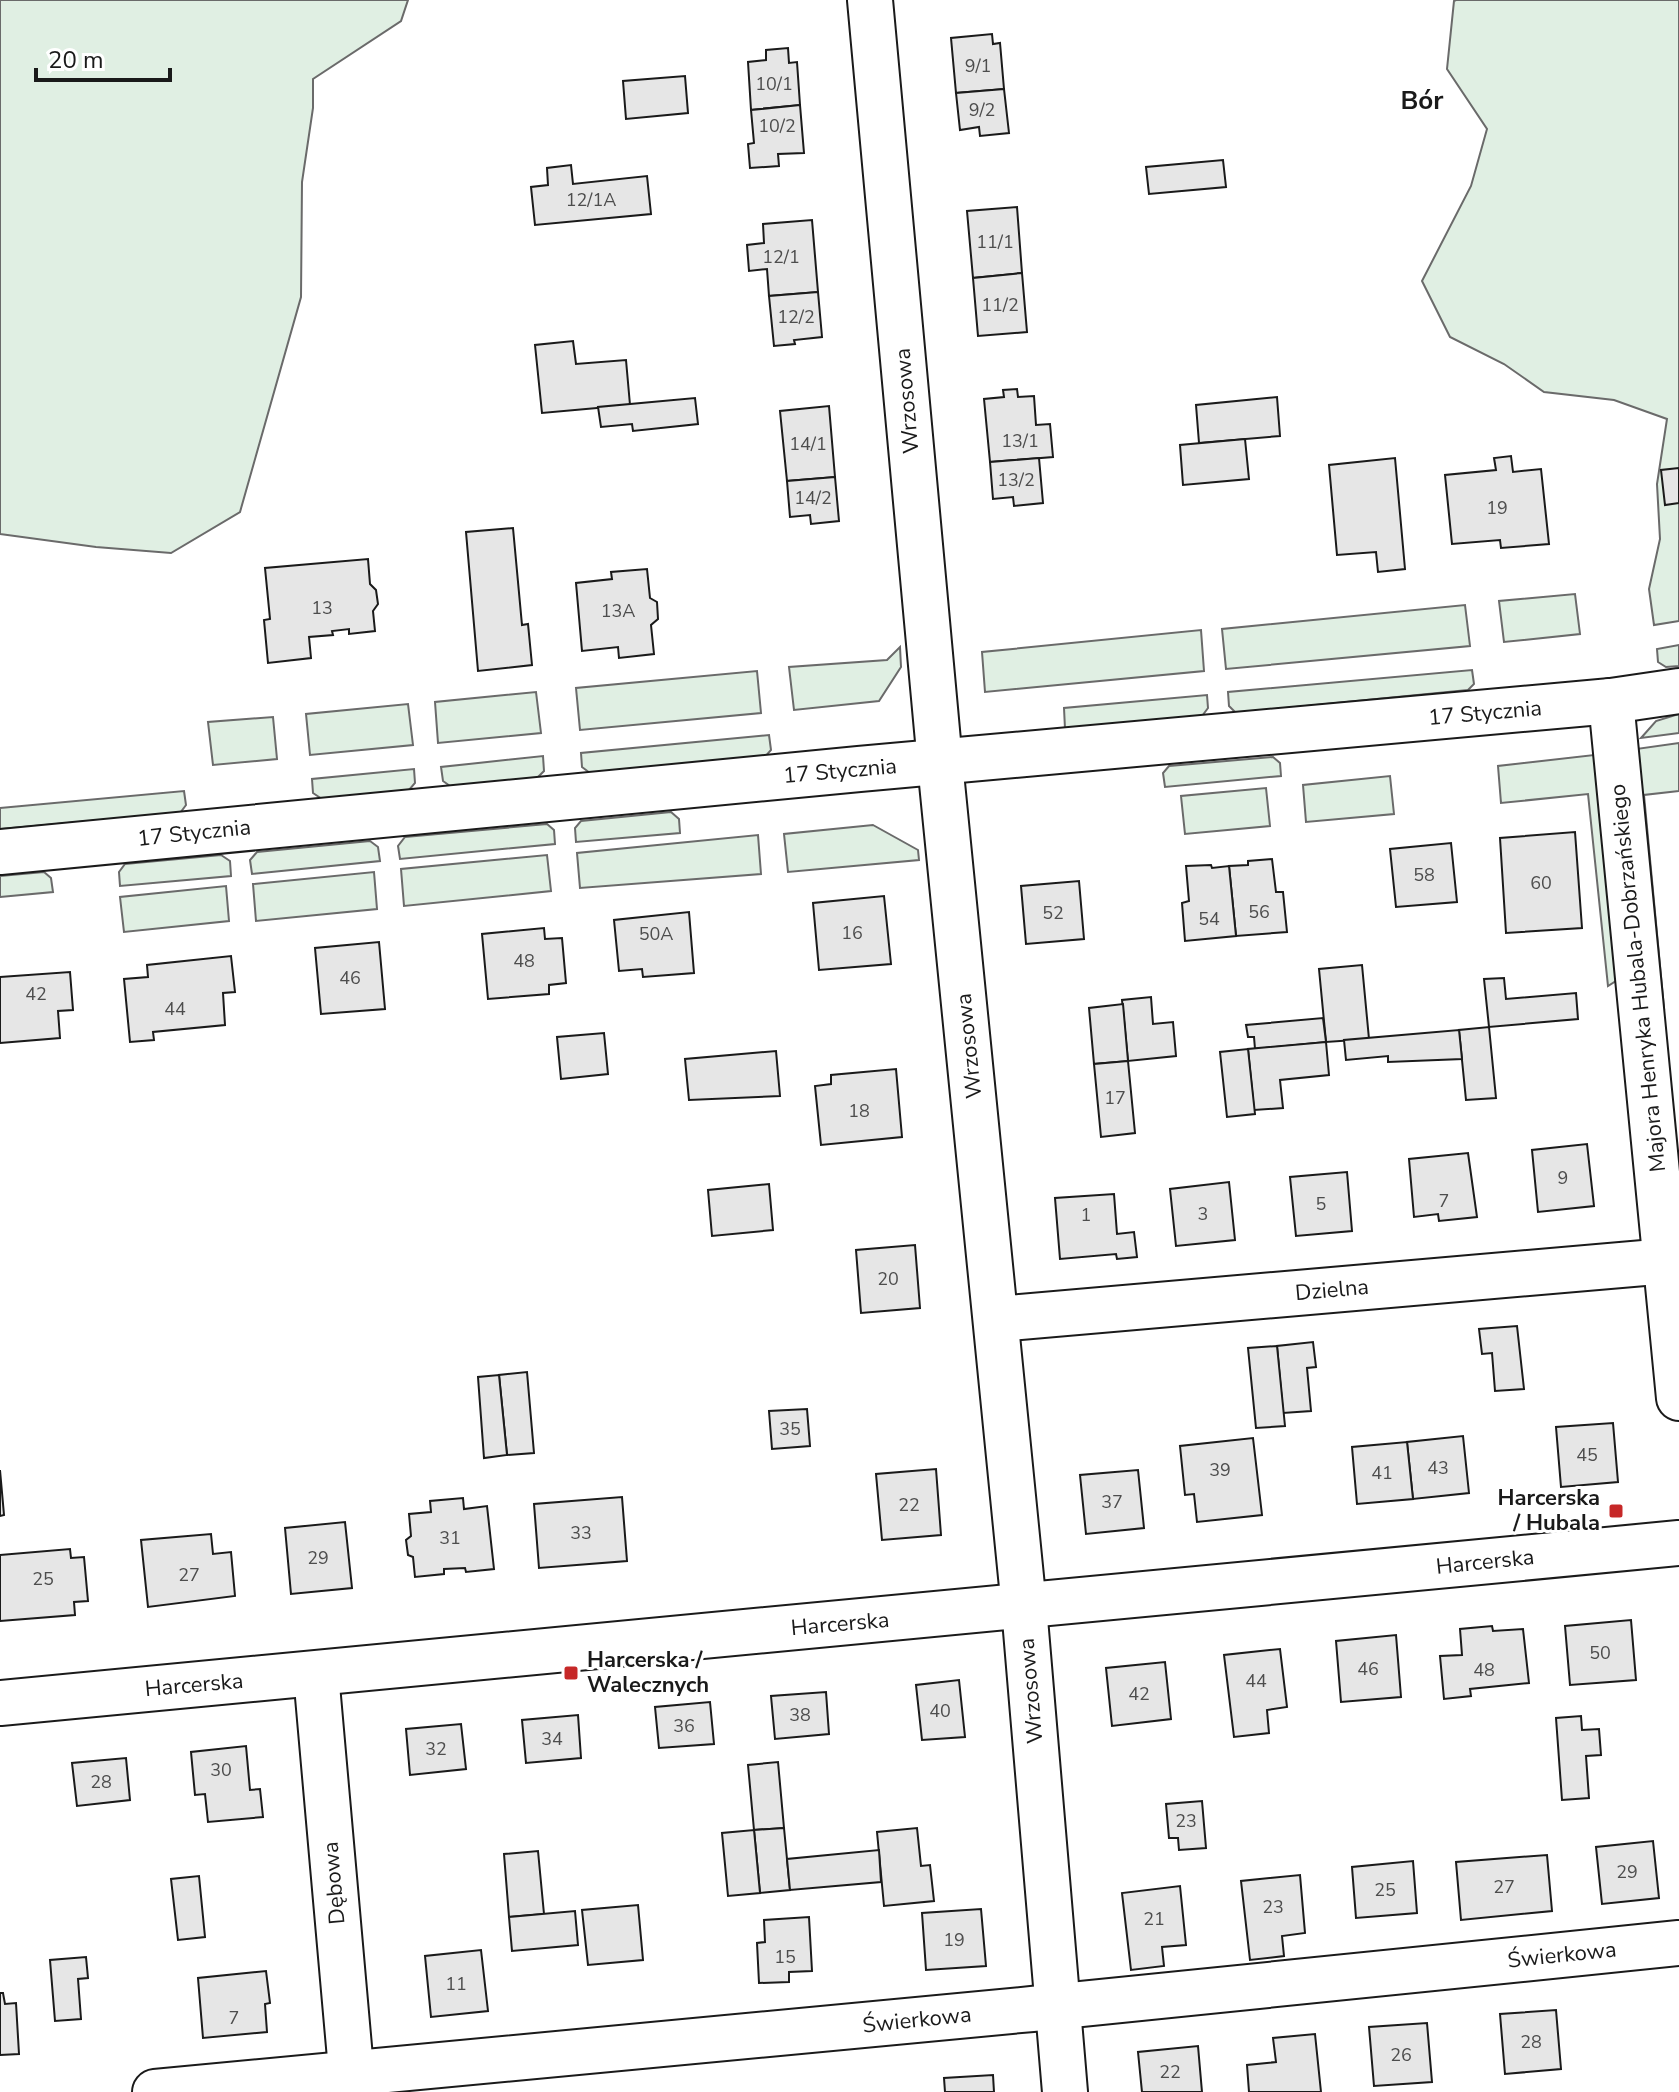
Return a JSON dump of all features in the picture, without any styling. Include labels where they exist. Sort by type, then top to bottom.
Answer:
[{"type":"street","name":"Wrzosowa","points":[[870,0],[940,763],[1024,1607],[1065,2092]]},
{"type":"street","name":"17 Stycznia","points":[[0,852],[1611,701],[1679,691]]},
{"type":"street","name":"Majora Henryka Hubala-Dobrzańskiego","points":[[1611,701],[1679,1398]]},
{"type":"street","name":"Dzielna","points":[[997,1319],[1667,1261]]},
{"type":"street","name":"Harcerska","points":[[0,1703],[1679,1543]]},
{"type":"street","name":"Dębowa","points":[[316,1674],[352,2084]]},
{"type":"street","name":"Świerkowa","points":[[155,2092],[352,2084],[1057,2006],[1679,1943]]},
{"type":"green space","points":[[0,0],[408,0],[401,21],[313,79],[313,108],[302,182],[301,297],[240,512],[171,553],[0,534]]},
{"type":"green space","points":[[1456,0],[1679,0],[1679,621],[1654,625],[1649,589],[1660,539],[1657,484],[1667,419],[1614,400],[1544,392],[1504,364],[1450,337],[1422,281],[1471,186],[1487,129],[1447,69]]},
{"type":"green space","points":[[1575,594],[1580,634],[1504,642],[1499,601]]},
{"type":"green space","points":[[1465,605],[1470,646],[1226,669],[1222,629]]},
{"type":"green space","points":[[1201,630],[1204,671],[985,692],[982,652]]},
{"type":"green space","points":[[1679,645],[1679,666],[1666,667],[1658,662],[1657,649]]},
{"type":"green space","points":[[900,647],[901,667],[879,701],[794,710],[789,667],[887,660]]},
{"type":"green space","points":[[1472,670],[1474,684],[1468,690],[1236,713],[1229,706],[1228,692]]},
{"type":"green space","points":[[757,671],[761,713],[580,730],[576,688]]},
{"type":"green space","points":[[536,692],[541,733],[438,743],[435,702]]},
{"type":"green space","points":[[1207,695],[1208,708],[1202,716],[1065,729],[1064,708]]},
{"type":"green space","points":[[408,704],[413,745],[310,755],[306,714]]},
{"type":"green space","points":[[1679,714],[1679,733],[1641,738],[1656,721]]},
{"type":"green space","points":[[273,717],[277,759],[213,765],[208,722]]},
{"type":"green space","points":[[769,735],[771,750],[764,758],[590,773],[582,767],[581,753]]},
{"type":"green space","points":[[1679,743],[1679,791],[1644,795],[1664,1008],[1656,1002],[1636,749]]},
{"type":"green space","points":[[1594,755],[1603,792],[1619,979],[1608,986],[1588,794],[1501,803],[1498,766]]},
{"type":"green space","points":[[543,756],[544,771],[536,779],[450,786],[443,781],[441,767]]},
{"type":"green space","points":[[1273,757],[1280,763],[1281,776],[1165,787],[1163,773],[1169,766]]},
{"type":"green space","points":[[414,769],[415,783],[409,790],[322,799],[313,793],[312,779]]},
{"type":"green space","points":[[1390,776],[1394,814],[1306,822],[1303,785]]},
{"type":"green space","points":[[1266,788],[1270,826],[1185,834],[1181,796]]},
{"type":"green space","points":[[184,791],[186,805],[180,813],[0,829],[0,808]]},
{"type":"green space","points":[[671,812],[679,819],[680,833],[576,842],[575,828],[581,821]]},
{"type":"green space","points":[[547,824],[554,830],[555,844],[400,859],[398,846],[405,837]]},
{"type":"green space","points":[[873,825],[918,850],[919,860],[788,872],[784,834]]},
{"type":"green space","points":[[758,835],[761,874],[580,888],[577,853]]},
{"type":"green space","points":[[370,841],[378,847],[380,861],[252,874],[250,860],[257,852]]},
{"type":"green space","points":[[221,855],[230,861],[231,876],[120,886],[119,872],[125,864]]},
{"type":"green space","points":[[547,855],[551,891],[404,906],[401,869]]},
{"type":"green space","points":[[44,872],[51,878],[53,892],[0,897],[0,876]]},
{"type":"green space","points":[[374,872],[377,909],[256,921],[253,884]]},
{"type":"green space","points":[[226,886],[229,921],[124,932],[120,897]]},
{"type":"building","points":[[992,34],[993,44],[1000,43],[1004,89],[956,93],[951,38]]},
{"type":"building","points":[[788,48],[789,63],[797,62],[800,105],[751,110],[748,62],[766,60],[766,50]]},
{"type":"building","points":[[685,76],[688,113],[626,119],[623,81]]},
{"type":"building","points":[[1004,89],[1009,133],[980,136],[979,127],[960,130],[956,93]]},
{"type":"building","points":[[800,105],[804,153],[778,154],[779,166],[750,168],[748,144],[754,143],[751,110]]},
{"type":"building","points":[[1223,160],[1226,187],[1149,194],[1146,167]]},
{"type":"building","points":[[571,165],[573,184],[647,176],[651,214],[535,225],[531,187],[548,185],[547,168]]},
{"type":"building","points":[[1017,207],[1022,273],[973,278],[967,211]]},
{"type":"building","points":[[812,220],[818,292],[769,296],[767,269],[749,271],[747,245],[764,243],[763,224]]},
{"type":"building","points":[[1022,273],[1027,332],[978,336],[973,278]]},
{"type":"building","points":[[818,292],[822,337],[774,346],[769,296]]},
{"type":"building","points":[[573,341],[576,364],[626,360],[630,405],[542,413],[535,345]]},
{"type":"building","points":[[1017,389],[1018,397],[1034,396],[1036,425],[1050,424],[1053,457],[990,462],[984,399],[1004,397],[1003,390]]},
{"type":"building","points":[[1277,397],[1280,436],[1199,443],[1196,405]]},
{"type":"building","points":[[695,398],[698,424],[633,431],[632,424],[601,427],[598,407]]},
{"type":"building","points":[[829,406],[835,477],[787,481],[780,411]]},
{"type":"building","points":[[1245,439],[1249,479],[1183,485],[1180,445]]},
{"type":"building","points":[[1511,456],[1513,472],[1541,469],[1549,544],[1501,548],[1500,540],[1452,544],[1445,475],[1496,470],[1494,458]]},
{"type":"building","points":[[1039,458],[1043,503],[1014,506],[1013,497],[993,499],[990,462]]},
{"type":"building","points":[[1395,458],[1405,569],[1378,572],[1376,552],[1337,555],[1329,465]]},
{"type":"building","points":[[1679,468],[1679,503],[1665,505],[1661,470]]},
{"type":"building","points":[[835,477],[839,521],[811,524],[810,515],[790,517],[787,481]]},
{"type":"building","points":[[513,528],[522,625],[528,624],[532,665],[478,671],[466,532]]},
{"type":"building","points":[[368,559],[370,584],[376,590],[378,604],[373,611],[375,631],[349,634],[349,629],[332,631],[333,635],[309,637],[311,658],[268,663],[264,620],[270,619],[265,568]]},
{"type":"building","points":[[647,569],[650,598],[657,602],[658,619],[651,625],[654,654],[619,658],[618,647],[582,651],[576,583],[612,579],[611,572]]},
{"type":"building","points":[[1575,832],[1582,928],[1506,933],[1500,838]]},
{"type":"building","points":[[1451,843],[1457,902],[1396,907],[1390,849]]},
{"type":"building","points":[[1272,859],[1276,892],[1283,892],[1287,932],[1236,936],[1229,866]]},
{"type":"building","points":[[1211,865],[1212,868],[1229,866],[1236,936],[1185,941],[1182,903],[1189,901],[1186,866]]},
{"type":"building","points":[[1079,881],[1084,939],[1026,944],[1021,886]]},
{"type":"building","points":[[884,896],[891,964],[819,970],[813,903]]},
{"type":"building","points":[[689,912],[694,973],[643,977],[642,969],[619,971],[614,920]]},
{"type":"building","points":[[544,928],[545,939],[562,938],[566,983],[549,985],[549,994],[488,999],[482,934]]},
{"type":"building","points":[[379,942],[385,1009],[321,1014],[315,948]]},
{"type":"building","points":[[231,956],[235,992],[223,993],[225,1025],[153,1032],[154,1040],[130,1042],[124,979],[148,977],[147,965]]},
{"type":"building","points":[[1362,965],[1369,1039],[1326,1042],[1319,969]]},
{"type":"building","points":[[70,972],[73,1010],[58,1011],[60,1038],[0,1043],[0,977]]},
{"type":"building","points":[[1504,978],[1506,999],[1576,993],[1578,1019],[1489,1027],[1484,979]]},
{"type":"building","points":[[1151,997],[1153,1024],[1173,1022],[1176,1056],[1128,1061],[1122,1000]]},
{"type":"building","points":[[1123,1004],[1128,1061],[1094,1064],[1089,1008]]},
{"type":"building","points":[[1323,1018],[1326,1042],[1255,1049],[1254,1037],[1248,1037],[1246,1025]]},
{"type":"building","points":[[1489,1027],[1496,1098],[1466,1100],[1459,1030]]},
{"type":"building","points":[[1459,1030],[1462,1059],[1388,1062],[1388,1056],[1346,1060],[1344,1040]]},
{"type":"building","points":[[604,1033],[608,1074],[561,1079],[557,1037]]},
{"type":"building","points":[[1326,1042],[1329,1075],[1280,1080],[1283,1108],[1254,1110],[1248,1049]]},
{"type":"building","points":[[1248,1049],[1255,1114],[1227,1117],[1220,1052]]},
{"type":"building","points":[[776,1051],[780,1096],[689,1100],[685,1059]]},
{"type":"building","points":[[1128,1061],[1135,1133],[1101,1137],[1094,1064]]},
{"type":"building","points":[[896,1069],[902,1137],[821,1145],[815,1086],[831,1084],[831,1075]]},
{"type":"building","points":[[1587,1144],[1594,1206],[1538,1212],[1532,1150]]},
{"type":"building","points":[[1468,1153],[1477,1217],[1439,1221],[1438,1214],[1414,1217],[1409,1159]]},
{"type":"building","points":[[1347,1172],[1352,1231],[1296,1236],[1290,1177]]},
{"type":"building","points":[[1229,1182],[1235,1240],[1176,1246],[1170,1189]]},
{"type":"building","points":[[769,1184],[773,1230],[712,1236],[708,1190]]},
{"type":"building","points":[[1114,1194],[1117,1234],[1134,1232],[1137,1257],[1117,1259],[1116,1254],[1060,1259],[1055,1198]]},
{"type":"building","points":[[915,1245],[920,1308],[861,1313],[856,1250]]},
{"type":"building","points":[[1517,1326],[1524,1389],[1495,1391],[1492,1353],[1482,1354],[1479,1329]]},
{"type":"building","points":[[1313,1342],[1316,1367],[1307,1368],[1311,1411],[1283,1413],[1277,1346]]},
{"type":"building","points":[[1277,1346],[1285,1426],[1256,1428],[1248,1348]]},
{"type":"building","points":[[527,1372],[534,1453],[507,1455],[499,1375]]},
{"type":"building","points":[[499,1375],[507,1455],[484,1458],[478,1377]]},
{"type":"building","points":[[807,1409],[810,1446],[772,1449],[769,1411]]},
{"type":"building","points":[[1613,1423],[1618,1482],[1561,1487],[1556,1427]]},
{"type":"building","points":[[1463,1436],[1469,1493],[1413,1499],[1407,1442]]},
{"type":"building","points":[[1253,1438],[1262,1515],[1197,1522],[1194,1494],[1185,1495],[1180,1446]]},
{"type":"building","points":[[1407,1442],[1413,1499],[1357,1504],[1352,1447]]},
{"type":"building","points":[[936,1469],[941,1535],[882,1540],[876,1474]]},
{"type":"building","points":[[0,1470],[4,1515],[0,1516]]},
{"type":"building","points":[[1138,1470],[1144,1528],[1086,1534],[1080,1475]]},
{"type":"building","points":[[622,1497],[627,1561],[539,1568],[534,1504]]},
{"type":"building","points":[[463,1498],[464,1509],[487,1506],[494,1569],[466,1572],[465,1568],[444,1569],[444,1574],[415,1577],[413,1557],[408,1555],[406,1540],[411,1536],[409,1514],[431,1512],[430,1501]]},
{"type":"building","points":[[345,1522],[352,1588],[291,1594],[285,1528]]},
{"type":"building","points":[[211,1534],[213,1554],[231,1552],[235,1596],[148,1607],[141,1540]]},
{"type":"building","points":[[70,1549],[71,1558],[84,1557],[88,1601],[74,1602],[75,1615],[0,1621],[0,1555]]},
{"type":"building","points":[[1631,1620],[1636,1680],[1570,1685],[1565,1626]]},
{"type":"building","points":[[1492,1626],[1493,1631],[1523,1629],[1529,1683],[1470,1689],[1471,1696],[1444,1699],[1440,1656],[1462,1655],[1460,1629]]},
{"type":"building","points":[[1396,1635],[1401,1697],[1341,1702],[1336,1641]]},
{"type":"building","points":[[1280,1649],[1287,1707],[1267,1710],[1269,1733],[1234,1737],[1224,1655]]},
{"type":"building","points":[[1165,1662],[1171,1719],[1112,1726],[1106,1668]]},
{"type":"building","points":[[959,1680],[965,1737],[922,1740],[916,1685]]},
{"type":"building","points":[[826,1692],[829,1734],[775,1739],[771,1696]]},
{"type":"building","points":[[710,1702],[714,1744],[659,1748],[655,1707]]},
{"type":"building","points":[[578,1715],[581,1758],[526,1763],[522,1720]]},
{"type":"building","points":[[1581,1716],[1582,1730],[1599,1729],[1601,1755],[1586,1756],[1589,1798],[1562,1800],[1556,1718]]},
{"type":"building","points":[[461,1724],[466,1769],[410,1775],[406,1729]]},
{"type":"building","points":[[246,1746],[250,1790],[260,1789],[263,1817],[208,1822],[205,1794],[195,1795],[191,1752]]},
{"type":"building","points":[[126,1758],[130,1800],[77,1806],[72,1763]]},
{"type":"building","points":[[778,1762],[784,1828],[754,1830],[748,1765]]},
{"type":"building","points":[[1202,1801],[1206,1848],[1179,1850],[1178,1838],[1169,1838],[1166,1804]]},
{"type":"building","points":[[784,1828],[790,1890],[760,1893],[754,1830]]},
{"type":"building","points":[[917,1828],[921,1866],[930,1865],[934,1901],[884,1906],[877,1832]]},
{"type":"building","points":[[754,1830],[760,1893],[728,1896],[722,1833]]},
{"type":"building","points":[[1653,1841],[1659,1898],[1602,1904],[1596,1847]]},
{"type":"building","points":[[879,1850],[881,1882],[790,1890],[787,1859]]},
{"type":"building","points":[[538,1851],[544,1914],[509,1917],[504,1854]]},
{"type":"building","points":[[1547,1855],[1552,1911],[1461,1920],[1456,1862]]},
{"type":"building","points":[[1413,1861],[1417,1913],[1356,1918],[1352,1867]]},
{"type":"building","points":[[1300,1875],[1305,1933],[1282,1936],[1284,1956],[1250,1960],[1241,1881]]},
{"type":"building","points":[[199,1876],[205,1937],[178,1940],[171,1879]]},
{"type":"building","points":[[1180,1886],[1186,1945],[1162,1947],[1164,1966],[1131,1970],[1122,1893]]},
{"type":"building","points":[[638,1905],[643,1960],[588,1965],[582,1910]]},
{"type":"building","points":[[981,1909],[986,1966],[926,1970],[922,1913]]},
{"type":"building","points":[[575,1911],[578,1945],[512,1951],[509,1917]]},
{"type":"building","points":[[809,1917],[812,1971],[789,1972],[789,1982],[759,1983],[757,1943],[765,1942],[764,1920]]},
{"type":"building","points":[[481,1950],[488,2011],[431,2017],[425,1956]]},
{"type":"building","points":[[86,1957],[88,1978],[78,1979],[81,2019],[55,2021],[50,1960]]},
{"type":"building","points":[[266,1971],[270,2003],[265,2004],[267,2032],[203,2038],[198,1978]]},
{"type":"building","points":[[0,1993],[3,1993],[5,2004],[16,2003],[19,2054],[0,2055]]},
{"type":"building","points":[[1556,2010],[1561,2069],[1505,2074],[1500,2014]]},
{"type":"building","points":[[1427,2023],[1432,2082],[1374,2086],[1369,2027]]},
{"type":"building","points":[[1315,2034],[1321,2092],[1249,2092],[1247,2065],[1276,2062],[1273,2038]]},
{"type":"building","points":[[1198,2046],[1202,2092],[1142,2092],[1138,2052]]},
{"type":"building","points":[[993,2075],[994,2092],[945,2092],[944,2078]]},
{"type":"place","name":"Harcerska / Hubala","points":[[1616,1511]]},
{"type":"place","name":"Harcerska / Walecznych","points":[[571,1673]]},
{"type":"district","name":"Bór","points":[[1422,100]]}]
